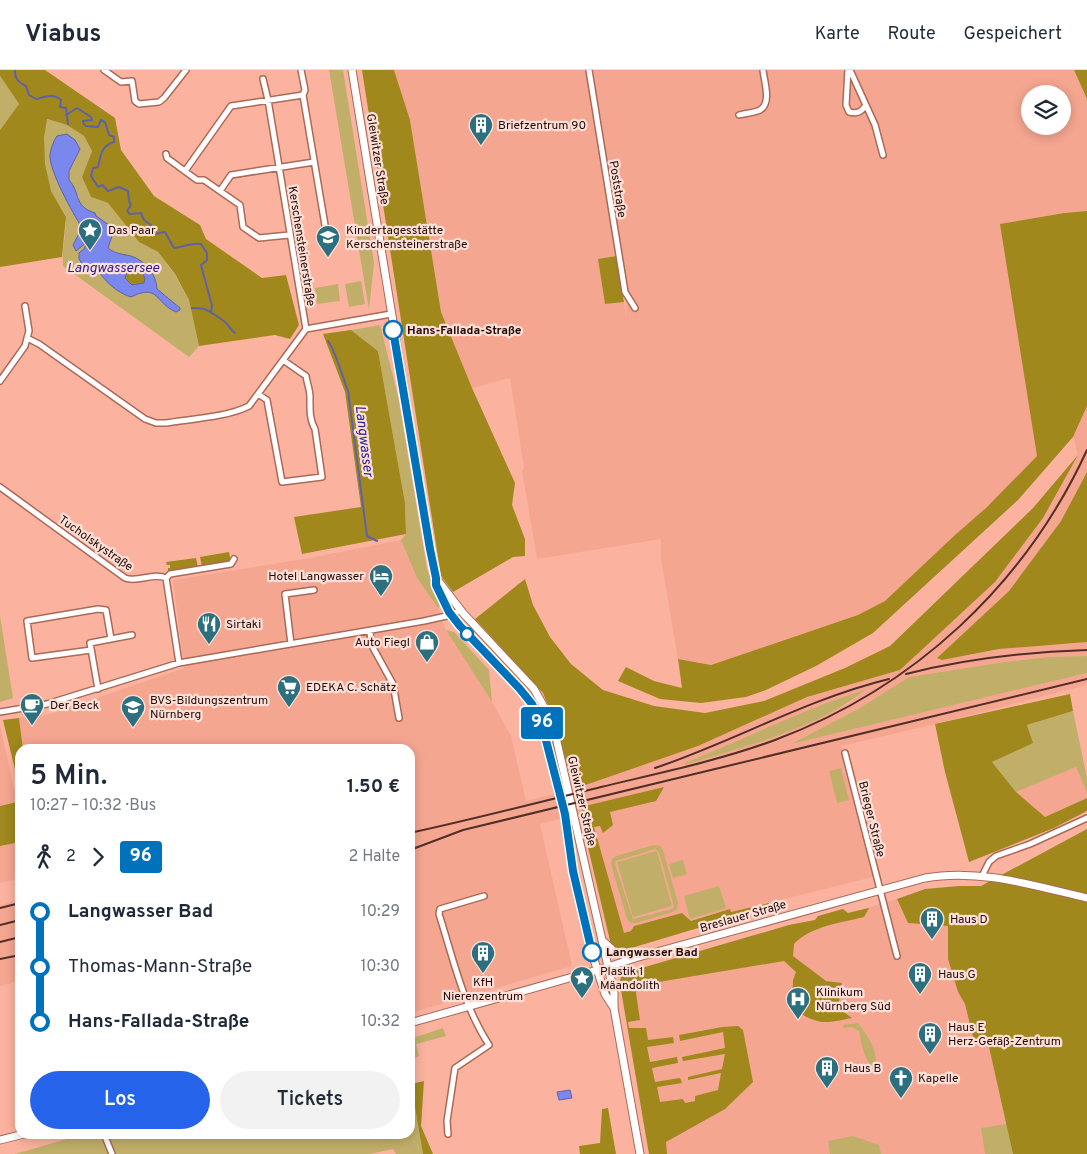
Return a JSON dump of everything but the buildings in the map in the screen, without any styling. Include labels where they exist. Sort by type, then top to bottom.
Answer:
[{"type":"main road","name":"Gleiwitzer Straße","points":[[352,70],[437,589],[452,615],[519,688],[532,704],[541,721],[562,803],[574,876],[597,970],[605,994],[614,1008]]},
{"type":"main road","name":"Gleiwitzer Straße","points":[[436,578],[461,610],[528,682],[547,712],[555,733],[614,993],[614,1008],[640,1154]]},
{"type":"main road","name":"Breslauer Straße","points":[[415,1022],[635,958],[936,876],[958,874],[982,876],[1087,898]]},
{"type":"main road","points":[[602,939],[616,953],[635,958]]},
{"type":"main road","points":[[0,1140],[15,1136]]},
{"type":"street","points":[[104,70],[121,82],[132,81],[135,101],[139,104],[159,102],[186,70]]},
{"type":"street","name":"Kerschensteinerstraße","points":[[301,70],[303,95],[327,237],[325,244]]},
{"type":"street","name":"Poststraße","points":[[589,70],[625,292],[635,308]]},
{"type":"street","points":[[739,115],[760,109],[765,104],[763,70]]},
{"type":"street","points":[[849,70],[846,107],[849,112],[855,113],[867,107]]},
{"type":"street","points":[[849,70],[875,125],[883,155]]},
{"type":"street","name":"Kerschensteinerstraße","points":[[263,79],[306,329]]},
{"type":"street","points":[[185,171],[231,106],[303,95]]},
{"type":"street","points":[[166,154],[167,158],[197,180],[204,180],[240,205],[243,227],[259,238],[289,235]]},
{"type":"street","points":[[220,191],[230,175],[314,162]]},
{"type":"street","points":[[0,381],[25,346],[29,331],[25,306]]},
{"type":"street","points":[[27,338],[39,344],[139,416],[156,423],[166,423],[241,410],[249,406],[306,329],[391,314]]},
{"type":"street","points":[[258,394],[267,400],[282,482],[322,477],[315,429],[312,424],[308,403],[310,398],[306,376],[282,360]]},
{"type":"street","name":"Tucholskystraße","points":[[0,487],[125,578],[135,580],[159,576],[166,578],[170,574],[231,564],[234,559]]},
{"type":"street","points":[[166,578],[179,663]]},
{"type":"street","points":[[292,644],[284,594],[314,590]]},
{"type":"street","points":[[91,650],[32,658],[27,621],[98,609],[106,610],[111,638]]},
{"type":"street","points":[[0,712],[47,704],[179,663],[370,631],[452,615],[461,610]]},
{"type":"street","points":[[370,631],[371,644],[393,684],[399,718]]},
{"type":"street","points":[[98,689],[90,643],[132,635]]},
{"type":"street","name":"Brieger Straße","points":[[845,752],[897,956]]},
{"type":"street","points":[[982,876],[989,862],[996,856],[1044,838],[1087,818]]},
{"type":"street","points":[[448,1134],[447,1121],[455,1068],[489,1045],[468,1007],[440,909],[484,896]]},
{"type":"street","points":[[106,1139],[112,1154]]},
{"type":"shaded area","points":[[0,70],[45,70],[115,118],[121,150],[154,196],[200,225],[206,239],[262,278],[286,275],[299,325],[290,339],[275,335],[199,346],[189,300],[175,274],[158,252],[139,242],[108,203],[91,197],[82,177],[92,151],[84,136],[67,125],[47,119],[44,138],[45,164],[51,191],[66,217],[62,257],[0,267],[0,130],[19,104],[0,76]]},
{"type":"shaded area","points":[[329,70],[343,70],[374,263],[369,310]]},
{"type":"shaded area","points":[[362,70],[394,70],[410,120],[441,312],[472,388],[515,483],[512,505],[525,539],[525,556],[513,557],[453,592],[441,576]]},
{"type":"shaded area","points":[[394,70],[586,70],[616,256],[598,259],[605,304],[624,302],[626,318],[627,284],[593,70],[1074,70],[1087,99],[1087,211],[1001,224],[1037,456],[986,508],[886,601],[858,615],[711,665],[678,659],[661,559],[661,539],[537,559],[522,471],[524,468],[510,378],[472,388],[441,312],[410,120]]},
{"type":"shaded area","points":[[1074,70],[1087,70],[1087,99]]},
{"type":"shaded area","points":[[0,76],[19,104],[0,130]]},
{"type":"shaded area","points":[[46,119],[67,125],[84,136],[92,151],[82,177],[91,197],[108,203],[139,242],[158,252],[175,275],[189,300],[199,346],[189,357],[63,266],[66,220],[63,210],[52,193],[46,176],[44,137]]},
{"type":"shaded area","points":[[1087,211],[1087,406],[1073,437],[1018,500],[873,633],[816,666],[766,690],[746,697],[701,703],[660,699],[618,681],[626,667],[654,681],[682,688],[678,659],[711,665],[858,615],[885,601],[986,508],[1037,456],[1000,224]]},
{"type":"shaded area","points":[[616,256],[624,302],[605,304],[598,259]]},
{"type":"shaded area","points":[[136,269],[145,278],[144,283],[132,285],[125,277],[128,270]]},
{"type":"shaded area","points":[[361,281],[365,304],[349,307],[345,284]]},
{"type":"shaded area","points":[[338,284],[340,301],[317,304],[315,288]]},
{"type":"shaded area","points":[[380,325],[398,396],[427,569],[441,605],[438,608],[417,578],[401,540],[406,534],[405,503],[378,351],[351,330]]},
{"type":"shaded area","points":[[351,330],[378,351],[405,503],[406,534],[302,554],[294,517],[361,507],[345,392],[323,334]]},
{"type":"shaded area","points":[[1087,406],[1087,472],[1061,521],[1009,591],[937,658],[942,660],[999,649],[1087,642],[1087,656],[1048,657],[1004,662],[909,677],[858,709],[793,743],[1087,673],[1087,685],[841,746],[873,877],[769,903],[619,950],[611,945],[580,814],[540,824],[572,966],[415,1012],[415,744],[22,744],[19,718],[50,714],[184,668],[173,580],[304,559],[401,540],[417,578],[438,608],[446,630],[492,702],[511,736],[526,801],[574,789],[698,746],[807,697],[900,670],[995,582],[1043,518],[1078,455],[1073,437]],"holes":[[[863,691],[848,704],[771,738],[686,765],[685,763],[779,723]]]},
{"type":"shaded area","points":[[1078,455],[1043,518],[995,582],[900,670],[807,697],[698,746],[574,789],[553,717],[543,693],[475,619],[525,579],[533,605],[550,637],[571,664],[603,690],[654,706],[705,713],[764,701],[845,668],[890,646],[1033,508]]},
{"type":"shaded area","points":[[1087,472],[1087,642],[999,649],[942,660],[937,658],[1009,591],[1061,521]]},
{"type":"shaded area","points":[[229,552],[231,563],[202,567],[200,557]]},
{"type":"shaded area","points":[[196,558],[198,568],[168,573],[170,565],[167,565],[166,562]]},
{"type":"shaded area","points":[[0,616],[13,698],[0,702]]},
{"type":"shaded area","points":[[446,630],[454,632],[489,670],[492,702]]},
{"type":"shaded area","points":[[1087,656],[1087,673],[791,744],[858,709],[909,677],[1004,662],[1048,657]]},
{"type":"shaded area","points":[[865,690],[825,716],[802,726],[755,744],[685,765],[685,763],[797,715]]},
{"type":"shaded area","points":[[1070,694],[1073,711],[1027,725],[1033,743],[992,762],[1016,792],[1045,817],[1087,798],[1087,811],[1054,828],[969,862],[945,772],[935,724]]},
{"type":"shaded area","points":[[1073,711],[1087,778],[1087,793],[1076,767],[1016,792],[992,762],[1032,743],[1027,725]]},
{"type":"shaded area","points":[[19,718],[22,744],[15,744],[15,769],[3,720]]},
{"type":"shaded area","points":[[0,726],[15,793],[15,802],[0,806]]},
{"type":"shaded area","points":[[1076,767],[1087,793],[1087,798],[1045,817],[1016,792]]},
{"type":"shaded area","points":[[841,768],[849,800],[837,803],[829,771]]},
{"type":"shaded area","points":[[664,787],[656,801],[610,812],[613,825],[603,833],[600,826],[594,827],[624,933],[631,931],[634,926],[682,913],[691,921],[730,909],[731,912],[769,903],[768,907],[628,949],[619,950],[611,945],[580,813],[585,806]]},
{"type":"shaded area","points":[[15,802],[15,843],[0,846],[0,806]]},
{"type":"shaded area","points":[[1087,829],[1087,1154],[1013,1154],[989,1047],[973,1037],[965,1004],[958,992],[948,959],[948,926],[908,923],[897,899],[925,889],[981,886]]},
{"type":"shaded area","points":[[15,843],[15,879],[0,883],[0,846]]},
{"type":"shaded area","points":[[654,845],[660,846],[663,850],[678,903],[677,909],[673,912],[631,923],[627,919],[611,864],[612,859],[616,856]],"holes":[[[655,849],[659,852],[674,907],[633,919],[615,864],[616,861]]]},
{"type":"shaded area","points":[[657,851],[672,906],[633,917],[617,862]]},
{"type":"shaded area","points":[[683,860],[687,874],[673,878],[669,864]]},
{"type":"shaded area","points":[[719,886],[726,908],[690,919],[684,896]]},
{"type":"shaded area","name":"Klinikum Nürnberg Süd","points":[[897,899],[908,923],[948,926],[948,959],[958,992],[965,1004],[973,1036],[989,1046],[1013,1154],[649,1154],[620,984],[621,974],[789,925],[815,920],[818,916],[843,909],[848,913]]},
{"type":"shaded area","points":[[15,901],[15,982],[0,986],[0,905]]},
{"type":"shaded area","points":[[869,908],[864,917],[817,929],[794,944],[793,956],[826,981],[842,983],[838,1008],[852,1018],[821,1022],[808,1018],[792,1008],[793,980],[796,972],[784,961],[635,986],[640,1020],[628,1022],[629,1028],[646,1028],[648,1040],[673,1037],[674,1043],[647,1047],[650,1062],[677,1057],[678,1063],[652,1068],[655,1082],[680,1078],[682,1083],[657,1087],[660,1102],[683,1099],[685,1103],[695,1101],[695,1096],[718,1090],[721,1073],[688,1080],[688,1077],[722,1069],[725,1054],[683,1061],[682,1057],[725,1048],[723,1032],[680,1041],[679,1035],[738,1026],[743,1030],[753,1082],[725,1109],[666,1142],[667,1154],[649,1154],[620,984],[621,974],[789,925],[815,920],[818,916],[843,909],[848,913]]},
{"type":"shaded area","points":[[858,1023],[869,1039],[874,1051],[876,1057],[875,1069],[865,1056],[859,1031],[852,1027],[844,1028],[843,1025]]},
{"type":"shaded area","points":[[443,1028],[446,1036],[416,1044],[419,1056],[415,1058],[415,1037]]},
{"type":"shaded area","points":[[424,1081],[421,1126],[433,1154],[423,1154],[415,1107],[415,1083]]},
{"type":"shaded area","points":[[415,1108],[423,1154],[396,1154],[393,1149],[370,1154],[15,1154],[67,1139],[415,1139]]},
{"type":"shaded area","points":[[608,1108],[616,1154],[580,1154],[579,1146],[600,1143],[602,1109]]},
{"type":"shaded area","points":[[1007,1124],[1013,1154],[985,1154],[981,1128]]},
{"type":"shaded area","points":[[853,1136],[879,1145],[881,1154],[830,1154],[828,1141]]},
{"type":"water","name":"Langwassersee","points":[[67,134],[75,140],[80,149],[69,171],[69,180],[83,207],[95,213],[96,216],[109,225],[112,236],[108,248],[116,253],[136,258],[146,265],[155,278],[157,289],[180,310],[176,312],[169,308],[152,293],[140,293],[131,297],[126,295],[102,277],[96,267],[82,264],[79,259],[79,253],[84,249],[87,242],[76,251],[73,245],[82,228],[62,192],[51,162],[51,150],[57,136]],"holes":[[[128,270],[136,270],[142,273],[145,278],[144,283],[132,285],[125,278]]]},
{"type":"water","points":[[570,1090],[572,1098],[559,1100],[557,1092]]},
{"type":"waterway","name":"Langwasser","points":[[15,70],[16,78],[26,86],[29,95],[36,99],[52,96],[61,100],[60,107],[66,108],[68,124]]},
{"type":"waterway","name":"Langwasser","points":[[66,115],[77,108],[91,117],[92,120],[83,121],[86,126],[98,127],[101,120],[105,122],[109,135],[114,137],[114,142],[106,146],[102,152],[98,167],[93,168],[91,176],[98,187],[102,185],[108,191],[119,187],[128,191],[131,205],[127,211],[130,214],[141,213],[144,220],[151,225],[150,231],[155,234],[165,232],[174,248],[201,244],[207,253],[207,260],[201,265],[212,306],[211,312]]},
{"type":"waterway","name":"Langwasser","points":[[192,308],[209,311],[226,323],[235,333]]},
{"type":"waterway","name":"Langwasser","points":[[328,341],[337,359],[348,391],[367,536],[377,541]]},
{"type":"railway","points":[[415,832],[667,772],[732,754],[775,740],[826,718],[874,692],[918,661],[960,626],[998,587],[1032,545],[1061,499],[1087,450]]},
{"type":"railway","points":[[906,674],[996,657],[1041,652],[1087,650]]},
{"type":"railway","points":[[655,768],[714,746],[800,709],[859,687],[889,679]]},
{"type":"railway","points":[[415,848],[463,830],[1087,679]]},
{"type":"railway","points":[[0,908],[15,904]]},
{"type":"railway","points":[[0,925],[15,921]]},
{"type":"railway","points":[[0,942],[15,938]]},
{"type":"railway","points":[[0,959],[15,956]]},
{"type":"bus line","name":"96","points":[[393,330],[436,585],[455,620],[519,688],[532,704],[541,721],[547,738],[565,814],[573,871],[592,952]]},
{"type":"place","name":"Briefzentrum 90","points":[[481,146]]},
{"type":"place","name":"Das Paar","points":[[90,251]]},
{"type":"place","name":"Kindertagesstätte Kerschensteinerstraße","points":[[328,258]]},
{"type":"place","name":"Hans-Fallada-Straße","points":[[393,330]]},
{"type":"place","name":"Hotel Langwasser","points":[[381,597]]},
{"type":"place","name":"Sirtaki","points":[[209,645]]},
{"type":"place","name":"Auto Fiegl","points":[[427,663]]},
{"type":"place","name":"EDEKA C. Schätz","points":[[289,708]]},
{"type":"place","name":"Der Beck","points":[[32,726]]},
{"type":"place","name":"BVS-Bildungszentrum Nürnberg","points":[[133,728]]},
{"type":"place","name":"Haus D","points":[[932,940]]},
{"type":"place","name":"Langwasser Bad","points":[[592,952]]},
{"type":"place","name":"KfH Nierenzentrum","points":[[483,974]]},
{"type":"place","name":"Haus G","points":[[920,995]]},
{"type":"place","name":"Plastik 1 Mäandolith","points":[[582,999]]},
{"type":"place","name":"Klinikum Nürnberg Süd","points":[[798,1020]]},
{"type":"place","name":"Haus E Herz-Gefäß-Zentrum","points":[[930,1055]]},
{"type":"place","name":"Haus B","points":[[827,1089]]},
{"type":"place","name":"Kapelle","points":[[901,1099]]}]
